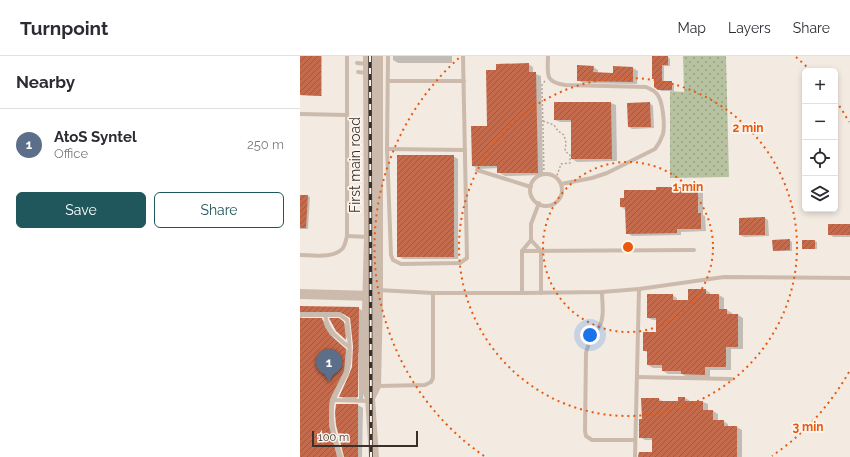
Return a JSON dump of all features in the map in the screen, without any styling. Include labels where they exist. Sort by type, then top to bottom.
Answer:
[{"type":"street","points":[[370,400],[376,386],[375,289],[373,273],[378,56]]},
{"type":"street","name":"First main road","points":[[368,64],[369,237],[373,273]]},
{"type":"street","points":[[300,294],[367,296],[375,289]]},
{"type":"street","points":[[367,296],[365,386],[370,400],[374,457]]},
{"type":"lane","points":[[300,255],[329,255],[338,252],[344,247],[347,236],[347,115],[349,63],[347,56]]},
{"type":"lane","points":[[388,56],[387,149],[391,255],[393,260],[401,264],[460,263],[467,258],[463,56]]},
{"type":"lane","points":[[548,56],[548,76],[551,81],[556,84],[646,88],[653,90],[662,102],[664,132],[660,143],[655,148],[607,173],[592,178],[561,184]]},
{"type":"lane","points":[[357,63],[368,64]]},
{"type":"lane","points":[[358,72],[368,64]]},
{"type":"lane","points":[[388,81],[464,81]]},
{"type":"lane","points":[[300,114],[347,115]]},
{"type":"lane","points":[[387,149],[465,150]]},
{"type":"lane","points":[[477,170],[531,187]]},
{"type":"lane","points":[[544,174],[549,174],[556,178],[561,184],[562,194],[556,202],[546,206],[539,204],[533,198],[531,193],[531,187],[535,179],[544,174]]},
{"type":"lane","points":[[522,293],[522,251],[531,240],[532,224],[539,204]]},
{"type":"lane","points":[[347,236],[369,237]]},
{"type":"lane","points":[[531,240],[541,250],[541,293]]},
{"type":"lane","points":[[522,251],[694,250]]},
{"type":"lane","points":[[375,289],[434,293],[602,292],[639,289],[724,277],[850,278]]},
{"type":"lane","points":[[635,457],[639,289]]},
{"type":"lane","points":[[602,292],[602,322],[587,346],[586,352],[586,436],[592,440],[636,440]]},
{"type":"lane","points":[[376,386],[424,385],[431,382],[433,378],[434,293]]},
{"type":"lane","points":[[300,315],[340,315],[347,320],[350,359],[347,372],[332,406],[332,429],[341,457]]},
{"type":"lane","points":[[325,315],[327,324],[334,335],[349,347]]},
{"type":"lane","points":[[637,377],[731,379]]},
{"type":"lane","points":[[334,400],[370,400]]},
{"type":"path","points":[[544,174],[542,85],[548,76]]},
{"type":"path","points":[[543,121],[554,124],[558,131],[564,135],[566,144],[565,151],[570,155],[570,163],[561,164],[556,178]]},
{"type":"green space","points":[[683,56],[726,56],[729,177],[670,178],[670,91],[684,92]]},
{"type":"building","points":[[300,56],[321,56],[321,96],[300,95]]},
{"type":"building","points":[[652,56],[668,56],[668,65],[662,65],[662,81],[672,81],[672,90],[658,90],[654,87],[654,79],[652,79]]},
{"type":"building","points":[[529,63],[529,72],[536,72],[538,173],[497,173],[497,166],[472,166],[471,126],[487,126],[486,70],[496,70],[496,64]]},
{"type":"building","points":[[577,65],[594,66],[593,72],[613,73],[613,66],[633,67],[633,82],[577,81]]},
{"type":"building","points":[[554,102],[611,102],[612,159],[571,159],[571,120],[554,120]]},
{"type":"building","points":[[650,102],[651,127],[628,127],[627,103]]},
{"type":"building","points":[[397,155],[454,155],[454,257],[397,257]]},
{"type":"building","points":[[656,187],[698,187],[698,213],[701,213],[701,229],[677,229],[677,233],[626,234],[625,207],[620,207],[620,198],[624,198],[624,190],[656,190]]},
{"type":"building","points":[[300,195],[308,195],[306,228],[300,228]]},
{"type":"building","points":[[765,217],[765,235],[739,235],[739,218]]},
{"type":"building","points":[[828,224],[850,224],[850,235],[828,235]]},
{"type":"building","points":[[790,239],[790,250],[773,251],[772,240]]},
{"type":"building","points":[[802,240],[815,240],[815,249],[802,249]]},
{"type":"building","points":[[688,289],[706,289],[706,294],[719,294],[719,309],[727,309],[727,314],[738,314],[738,347],[726,347],[726,367],[705,367],[705,375],[681,374],[681,371],[662,371],[662,365],[647,365],[647,351],[643,351],[643,332],[656,332],[656,318],[647,318],[647,294],[673,294],[673,300],[688,300]]},
{"type":"building","points":[[300,306],[359,307],[358,397],[339,397],[352,367],[353,346],[350,318],[340,312],[300,312]]},
{"type":"building","points":[[300,318],[322,318],[330,335],[346,349],[344,371],[330,399],[329,406],[329,426],[337,457],[300,457]]},
{"type":"building","points":[[329,318],[339,318],[344,322],[346,340],[336,331]]},
{"type":"building","points":[[678,397],[685,397],[685,401],[703,401],[703,410],[713,410],[713,420],[724,420],[724,426],[737,426],[737,457],[638,457],[639,452],[652,452],[652,438],[639,438],[639,419],[642,419],[641,398],[659,398],[659,401],[678,401]]},
{"type":"building","points":[[336,404],[358,404],[358,457],[344,457],[336,425]]},
{"type":"railway","points":[[370,56],[371,457]]},
{"type":"place","name":"AtoS Syntel","points":[[329,382]]}]
